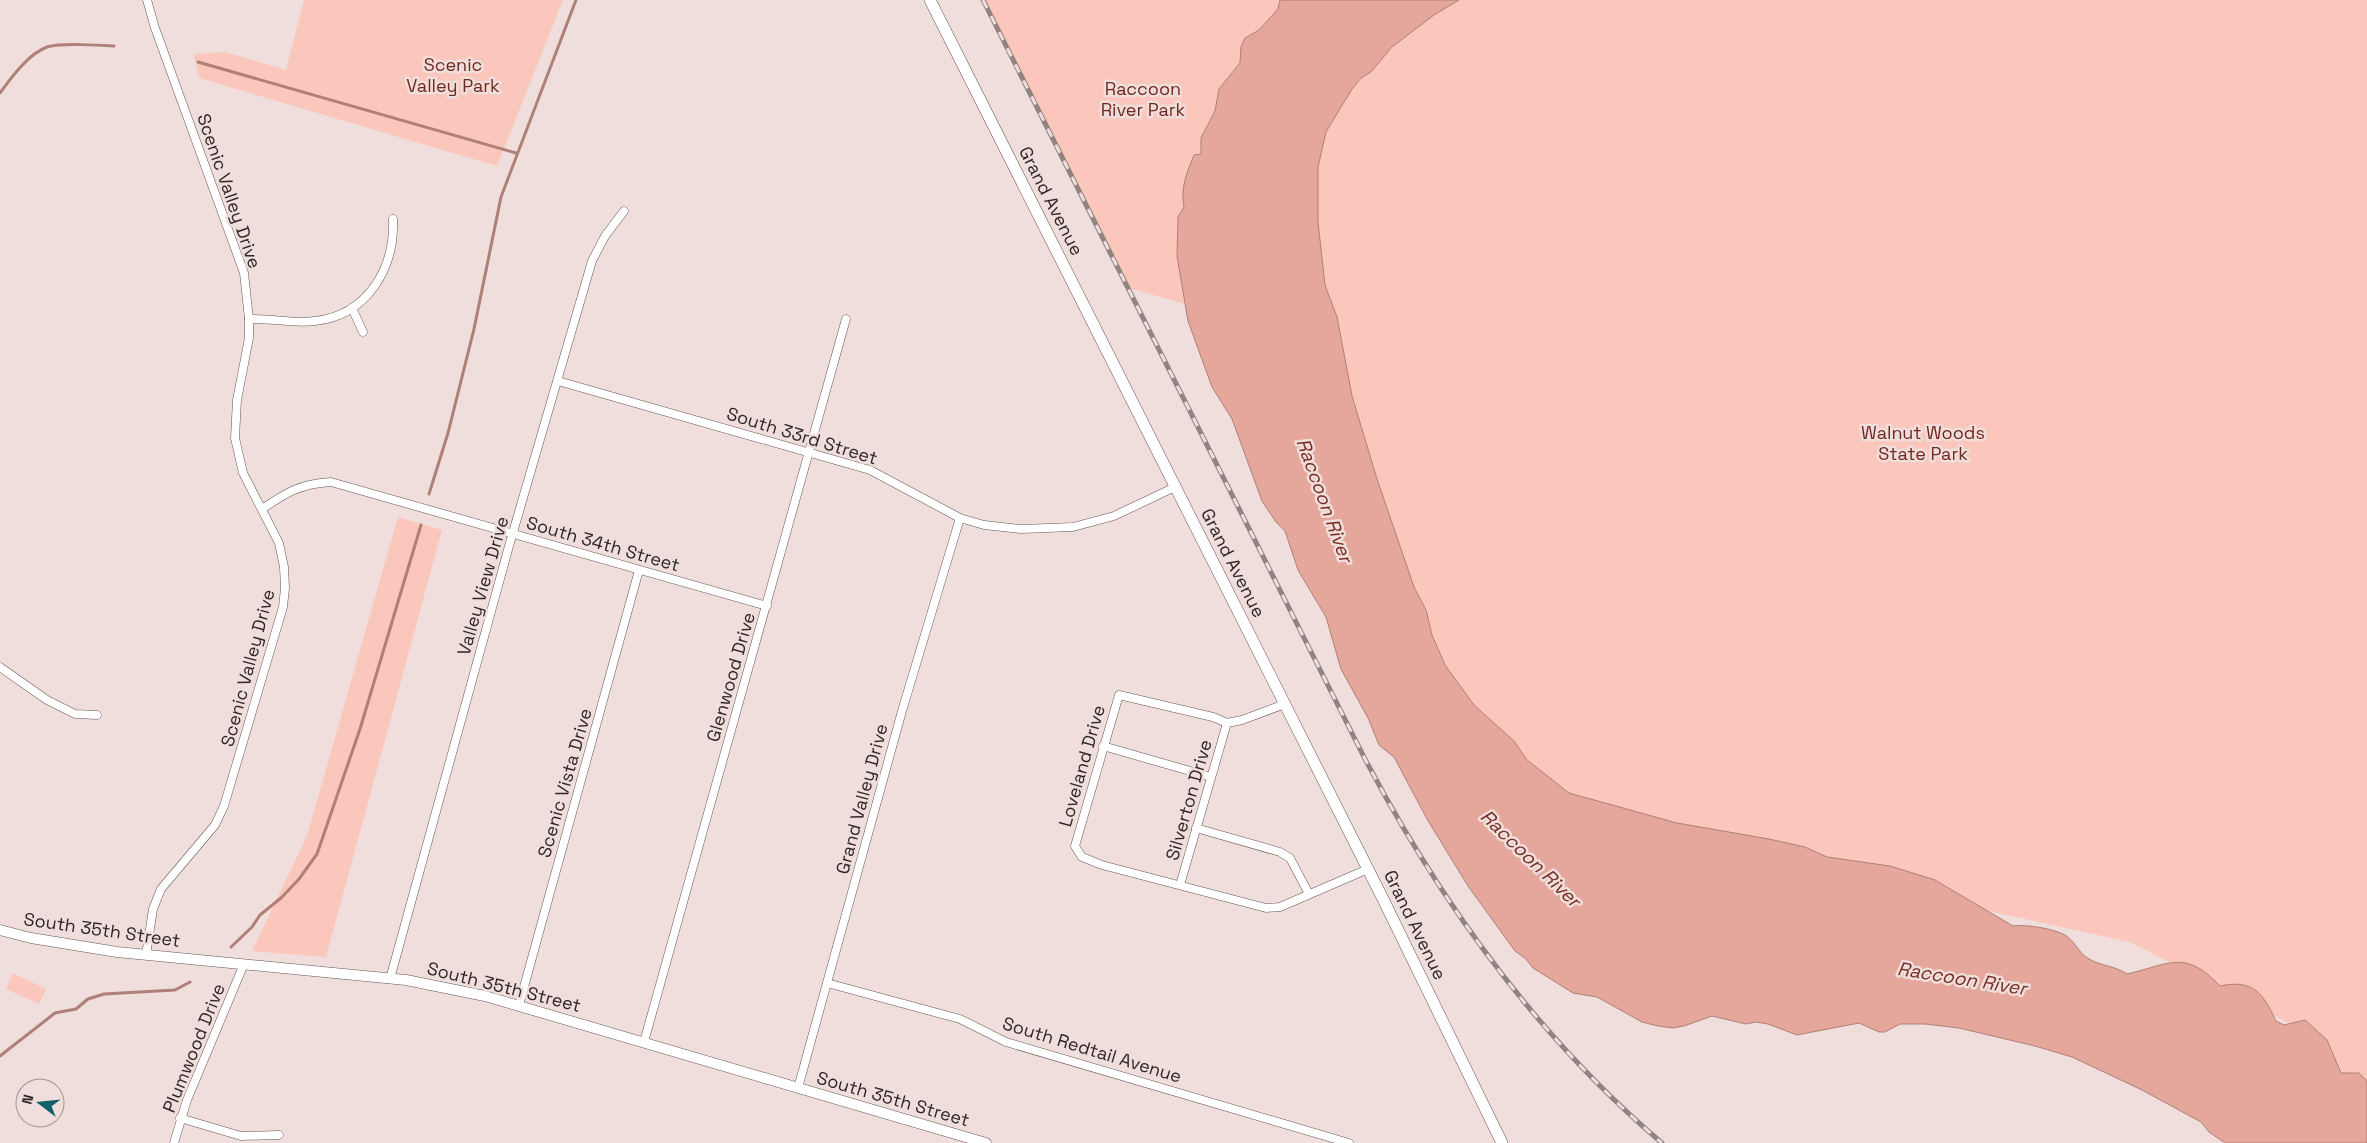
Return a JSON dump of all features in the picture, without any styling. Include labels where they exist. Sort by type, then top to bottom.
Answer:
[{"type":"main road","name":"Grand Avenue","points":[[930,0],[1368,869],[1502,1143]]},
{"type":"street","name":"Scenic Valley Drive","points":[[146,955],[152,909],[161,889],[215,825],[224,806],[283,607],[285,588],[279,543],[243,473],[235,438],[235,419],[248,345],[249,319],[244,274],[155,28],[147,0]]},
{"type":"street","name":"Valley View Drive","points":[[390,979],[513,534],[592,261],[605,236],[624,211]]},
{"type":"street","points":[[249,319],[316,321],[330,318],[352,308],[373,289],[388,265],[392,248],[393,219]]},
{"type":"street","points":[[352,308],[363,332]]},
{"type":"street","name":"Glenwood Drive","points":[[644,1042],[846,319]]},
{"type":"street","name":"South 33rd Street","points":[[558,381],[870,470],[960,518],[984,524],[1021,529],[1073,527],[1114,516],[1175,487]]},
{"type":"street","name":"South 34th Street","points":[[262,509],[288,491],[311,483],[331,482],[767,606]]},
{"type":"street","name":"Grand Valley Drive","points":[[798,1088],[902,711],[960,518]]},
{"type":"street","name":"Scenic Vista Drive","points":[[518,1005],[640,570]]},
{"type":"street","points":[[0,666],[47,700],[75,714],[97,715]]},
{"type":"street","name":"Loveland Drive","points":[[1180,885],[1102,865],[1082,857],[1075,846],[1103,746],[1119,695],[1213,717],[1227,723]]},
{"type":"street","points":[[1227,723],[1242,720],[1285,704]]},
{"type":"street","name":"Silverton Drive","points":[[1180,885],[1227,723]]},
{"type":"street","points":[[1103,746],[1211,777]]},
{"type":"street","points":[[1196,828],[1280,852],[1290,858],[1309,894]]},
{"type":"street","points":[[1180,885],[1250,906],[1266,908],[1280,906],[1368,869]]},
{"type":"street","name":"South 35th Street","points":[[0,930],[40,940],[146,955],[390,979],[485,996],[972,1141],[986,1143]]},
{"type":"street","name":"Plumwood Drive","points":[[174,1143],[180,1118],[244,964]]},
{"type":"street","name":"South Redtail Avenue","points":[[827,983],[960,1019],[1006,1042],[1349,1143]]},
{"type":"street","points":[[180,1118],[240,1136],[279,1135]]},
{"type":"green space","name":"Scenic Valley Park","points":[[304,0],[563,0],[497,166],[199,78],[194,54],[225,52],[286,70]]},
{"type":"green space","name":"Raccoon River Park","points":[[983,0],[1311,0],[1226,315],[1128,288]]},
{"type":"green space","name":"Walnut Woods State Park","points":[[1429,0],[2367,0],[2367,1109],[2287,1022],[2130,942],[1824,875],[1479,785],[1383,572],[1307,210],[1320,97]]},
{"type":"green space","points":[[398,517],[442,530],[326,957],[252,951],[307,836]]},
{"type":"green space","points":[[13,973],[46,989],[39,1004],[6,989]]},
{"type":"water","name":"Raccoon River","points":[[1280,0],[1459,0],[1434,15],[1392,47],[1371,72],[1361,78],[1352,89],[1326,132],[1318,167],[1318,222],[1325,285],[1337,317],[1352,396],[1377,479],[1414,587],[1426,610],[1432,635],[1445,665],[1474,705],[1514,741],[1527,760],[1569,793],[1677,823],[1769,839],[1805,847],[1827,857],[1890,866],[1935,880],[2013,926],[2042,928],[2065,935],[2087,958],[2127,974],[2176,962],[2187,963],[2208,974],[2220,986],[2241,985],[2256,990],[2276,1021],[2284,1025],[2305,1020],[2327,1040],[2341,1073],[2359,1073],[2367,1081],[2367,1143],[2225,1143],[2209,1132],[2201,1122],[2142,1090],[2072,1057],[1959,1028],[1925,1024],[1900,1024],[1885,1032],[1879,1032],[1859,1023],[1797,1035],[1768,1024],[1756,1022],[1746,1024],[1712,1016],[1684,1026],[1673,1028],[1658,1026],[1642,1022],[1597,997],[1573,993],[1533,968],[1526,959],[1515,951],[1468,886],[1427,819],[1394,757],[1379,745],[1368,718],[1341,669],[1326,617],[1298,570],[1285,531],[1276,522],[1262,501],[1232,419],[1212,387],[1188,321],[1177,256],[1178,217],[1184,207],[1183,194],[1187,174],[1194,155],[1201,154],[1201,138],[1215,111],[1219,89],[1240,63],[1241,47],[1245,38],[1259,30],[1278,9]]},
{"type":"waterway","points":[[429,494],[448,433],[474,329],[501,197],[576,0]]},
{"type":"waterway","points":[[0,93],[33,55],[47,47],[70,45],[114,46]]},
{"type":"waterway","points":[[198,62],[516,153]]},
{"type":"waterway","points":[[231,947],[252,927],[260,915],[281,898],[299,879],[317,854],[360,729],[421,525]]},
{"type":"waterway","points":[[0,1056],[55,1013],[76,1009],[88,999],[104,994],[175,990],[190,982]]},
{"type":"railway","points":[[983,0],[1365,759],[1394,812],[1459,916],[1533,1013],[1616,1102],[1662,1143]]}]
